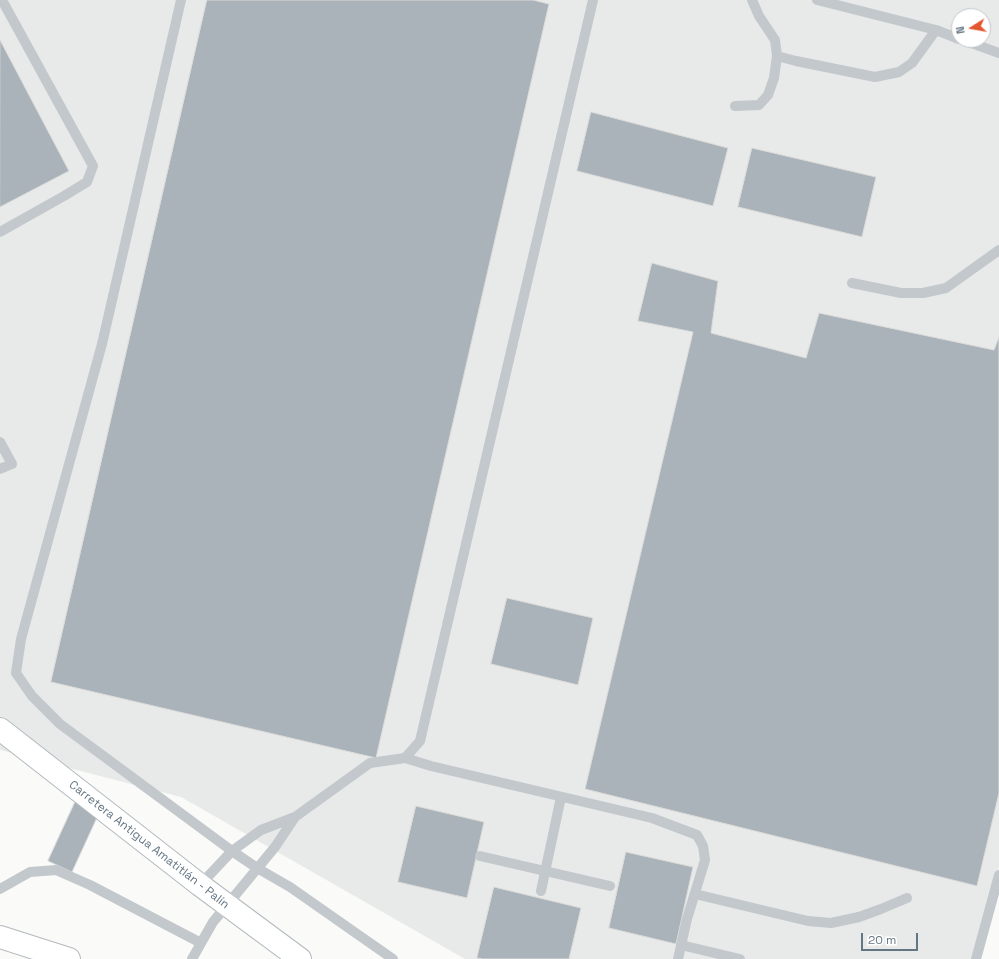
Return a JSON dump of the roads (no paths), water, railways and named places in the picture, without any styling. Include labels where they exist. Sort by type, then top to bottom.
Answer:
[{"type":"main road","name":"Carretera Antigua Amatitlán - Palín","points":[[0,728],[200,885],[300,959]]},
{"type":"main road","points":[[0,937],[69,959]]},
{"type":"lane","points":[[0,232],[87,182],[93,166],[2,0]]},
{"type":"lane","points":[[181,0],[102,344],[21,639],[16,673],[32,696],[60,724],[232,851],[257,868],[290,886],[393,959]]},
{"type":"lane","points":[[404,758],[420,741],[593,0]]},
{"type":"lane","points":[[735,106],[759,105],[768,95],[774,78],[777,56],[775,40],[759,16],[752,0]]},
{"type":"lane","points":[[817,0],[936,30],[951,35]]},
{"type":"lane","points":[[777,56],[875,77],[899,72],[912,63],[936,30]]},
{"type":"lane","points":[[983,48],[998,54]]},
{"type":"lane","points":[[852,283],[901,293],[923,292],[946,288],[999,250]]},
{"type":"lane","points":[[0,442],[12,464],[0,469]]},
{"type":"lane","points":[[200,885],[232,851],[261,830],[295,817],[370,762],[404,758],[431,766],[652,818],[697,835],[703,846],[705,860],[678,959]]},
{"type":"lane","points":[[541,891],[561,797]]},
{"type":"lane","points":[[192,959],[213,922],[275,847],[295,817]]},
{"type":"lane","points":[[480,856],[610,886]]},
{"type":"lane","points":[[0,889],[30,872],[56,870],[90,885],[201,942]]},
{"type":"lane","points":[[976,959],[999,875]]},
{"type":"lane","points":[[695,894],[808,921],[831,923],[859,917],[907,898]]},
{"type":"lane","points":[[681,944],[740,959]]}]
